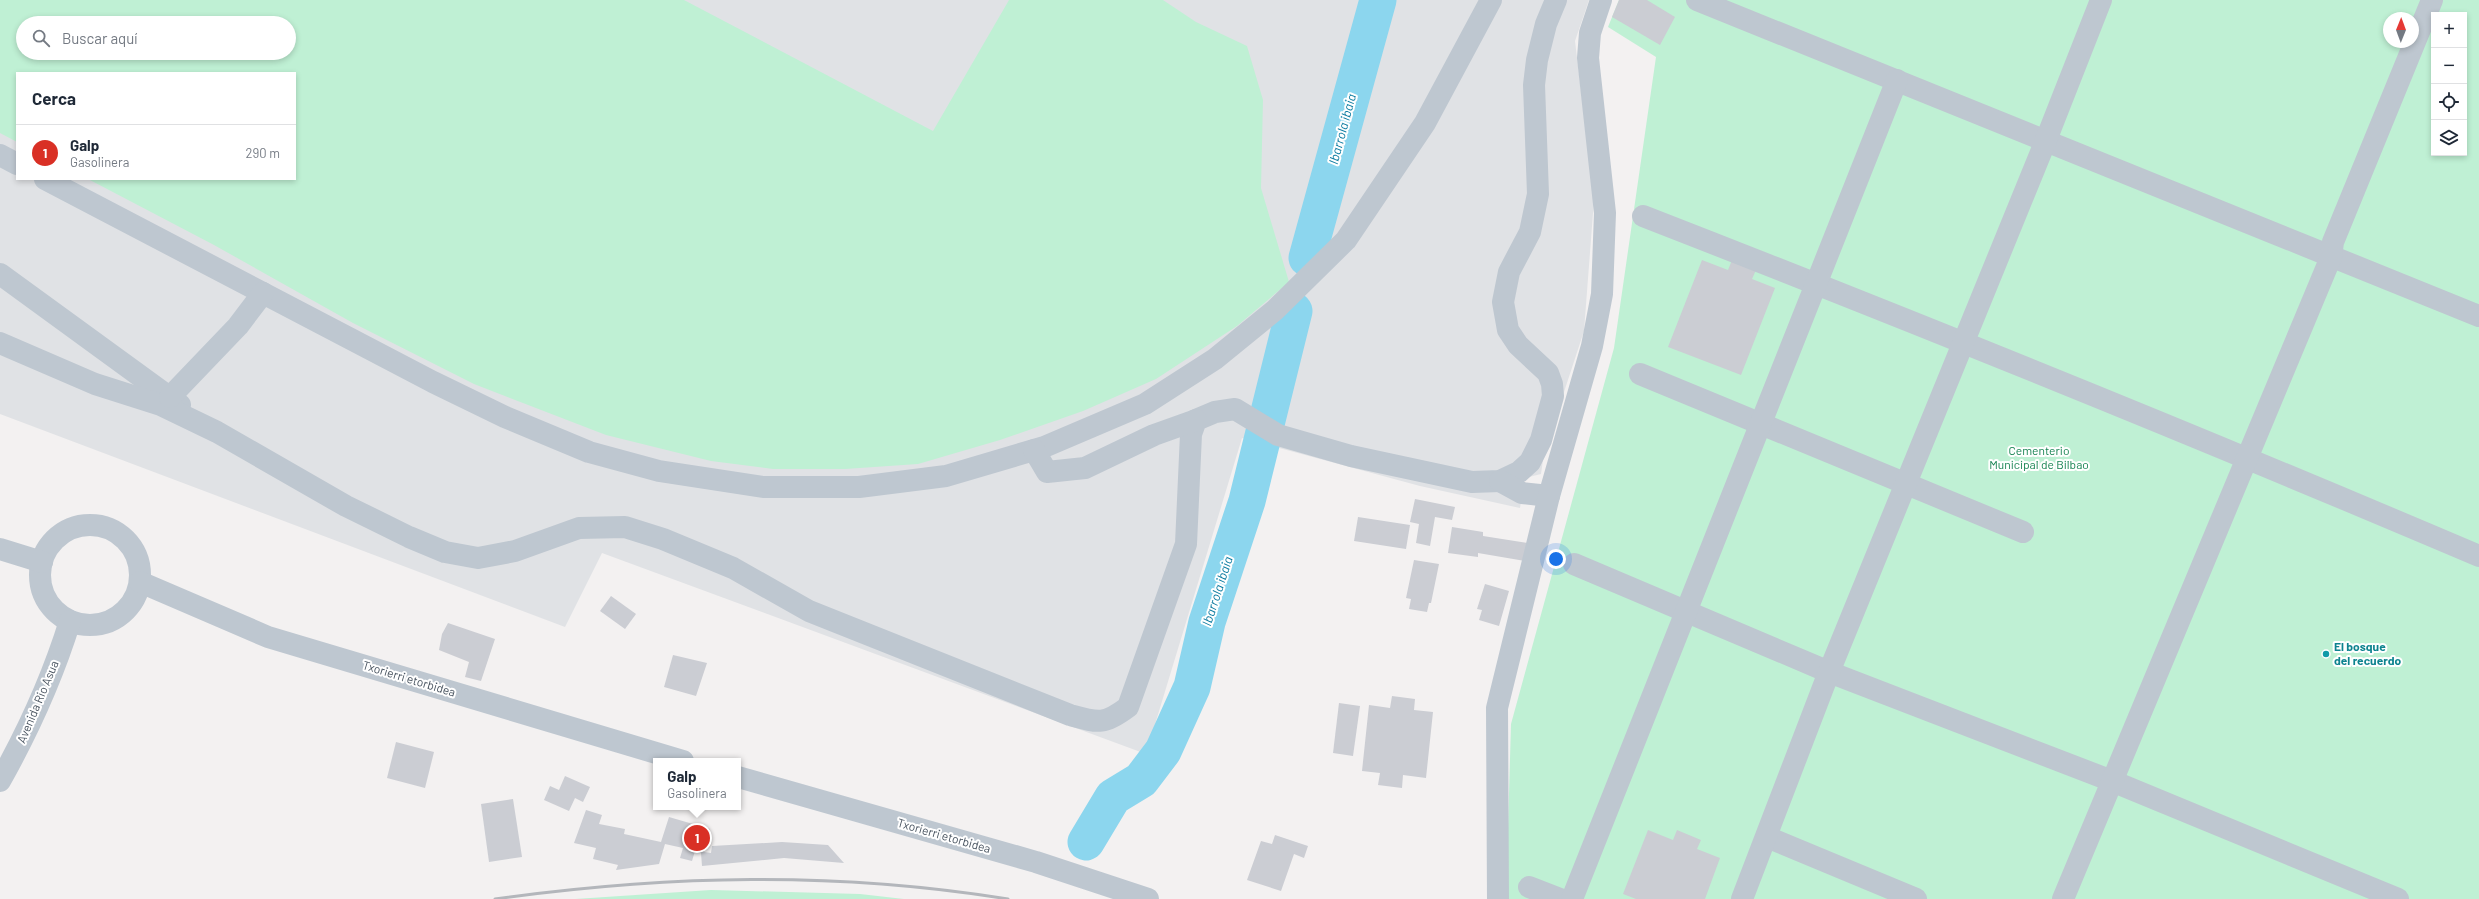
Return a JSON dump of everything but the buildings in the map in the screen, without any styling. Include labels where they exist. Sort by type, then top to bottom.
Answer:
[{"type":"street","points":[[47,180],[505,417],[589,452],[659,470],[762,487],[859,487],[946,476],[1034,450],[1145,404],[1215,359],[1275,310],[1346,240],[1425,123],[1491,0]]},
{"type":"street","points":[[1034,450],[1047,472],[1085,468],[1154,435],[1215,412],[1235,410],[1278,435],[1351,456],[1472,482],[1500,481],[1519,472],[1530,462],[1540,440],[1553,396],[1548,373],[1518,345],[1508,330],[1503,302],[1509,272],[1530,232],[1538,194],[1534,85],[1537,60],[1546,24],[1556,0]]},
{"type":"street","points":[[1498,899],[1497,708],[1548,496],[1592,346],[1602,294],[1605,213],[1588,58],[1590,33],[1601,0]]},
{"type":"street","points":[[1697,0],[2479,316]]},
{"type":"street","points":[[1742,899],[1829,672],[2046,140],[2101,0]]},
{"type":"street","points":[[2063,899],[2331,257],[2333,242],[2432,0]]},
{"type":"street","points":[[1572,899],[1685,610],[1897,80]]},
{"type":"street","points":[[0,155],[16,163]]},
{"type":"street","points":[[1643,216],[1816,283],[1963,344],[2247,457],[2479,556]]},
{"type":"street","points":[[0,274],[217,432]]},
{"type":"street","points":[[170,397],[238,326],[263,293]]},
{"type":"street","points":[[0,343],[94,384],[161,405],[217,432],[346,506],[409,537],[446,552],[478,558],[515,551],[579,528],[625,527],[663,539],[733,568],[808,611],[1041,704],[1088,720],[1109,721],[1128,707],[1186,544],[1190,434],[1196,420]]},
{"type":"street","points":[[1640,374],[2023,532]]},
{"type":"street","points":[[1500,481],[1522,493],[1548,496]]},
{"type":"street","points":[[92,525],[103,527],[123,537],[134,550],[140,566],[140,582],[135,597],[126,609],[114,619],[100,624],[85,625],[70,621],[58,614],[45,597],[40,576],[42,562],[48,547],[60,535],[75,527],[92,525]]},
{"type":"street","points":[[0,549],[42,562]]},
{"type":"street","points":[[1574,564],[1829,672],[2112,782],[2398,899]]},
{"type":"street","name":"Txorierri etorbidea","points":[[140,582],[268,637],[673,758]]},
{"type":"street","name":"Avenida Rio Asua","points":[[0,781],[20,745],[63,643],[70,621]]},
{"type":"street","name":"Txorierri etorbidea","points":[[741,778],[1036,862],[1148,899]]},
{"type":"street","points":[[1767,837],[1916,899]]},
{"type":"street","points":[[1529,887],[1560,899]]},
{"type":"shaded area","points":[[0,0],[1589,0],[1575,41],[1594,200],[1584,331],[1544,453],[1541,474],[1525,478],[1520,508],[1420,486],[1242,438],[1146,754],[602,553],[565,627],[0,414]]},
{"type":"green space","points":[[0,0],[684,0],[933,131],[1009,0],[1163,0],[1196,22],[1247,46],[1263,100],[1261,188],[1289,282],[1237,326],[1156,379],[1083,411],[1000,440],[918,464],[845,469],[773,469],[711,461],[606,435],[474,384],[353,323],[214,245],[90,180],[296,180],[296,72],[16,72],[16,141],[0,133]]},
{"type":"green space","name":"Cementerio Municipal de Bilbao","points":[[1619,0],[2479,0],[2479,899],[1506,899],[1511,724],[1614,348],[1656,57],[1608,27]]},
{"type":"green space","points":[[711,890],[860,894],[904,899],[575,899]]},
{"type":"waterway","name":"Ibarrola ibaia","points":[[1307,258],[1378,0]]},
{"type":"waterway","name":"Ibarrola ibaia","points":[[1086,842],[1113,797],[1141,780],[1163,751],[1192,687],[1207,622],[1247,501],[1294,311]]},
{"type":"railway","points":[[495,899],[624,885],[688,881],[752,880],[815,880],[879,884],[943,890],[1008,899]]},
{"type":"place","name":"El bosque del recuerdo","points":[[2326,654]]},
{"type":"place","name":"Galp","points":[[697,838]]}]
